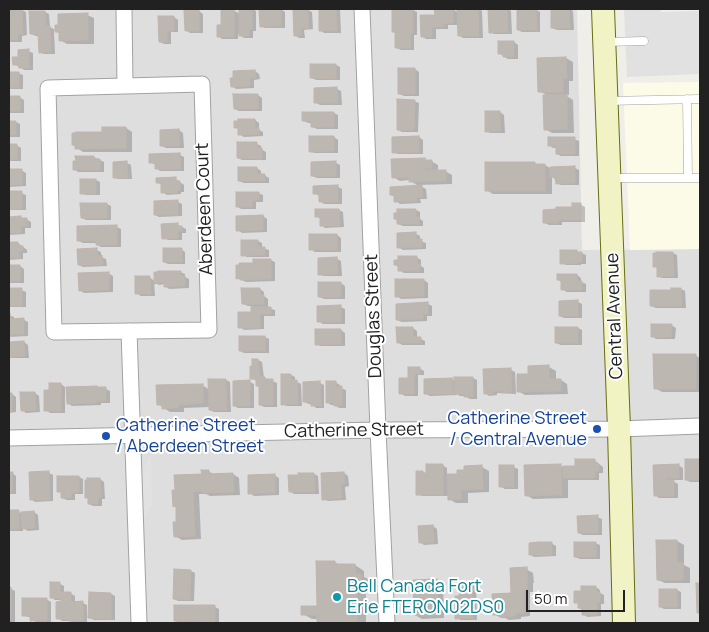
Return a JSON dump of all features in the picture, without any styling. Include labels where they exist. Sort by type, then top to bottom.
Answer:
[{"type":"main road","name":"Central Avenue","points":[[603,9],[620,429],[624,623]]},
{"type":"street","points":[[124,9],[125,86]]},
{"type":"street","name":"Douglas Street","points":[[362,9],[387,623]]},
{"type":"street","name":"Aberdeen Court","points":[[202,84],[209,330],[129,331],[54,332],[48,88],[202,84]]},
{"type":"street","points":[[129,331],[139,623]]},
{"type":"street","name":"Catherine Street","points":[[9,438],[378,430],[620,429],[700,426]]},
{"type":"lane","points":[[604,42],[644,41]]},
{"type":"lane","points":[[607,101],[700,98]]},
{"type":"lane","points":[[687,99],[688,178]]},
{"type":"lane","points":[[610,178],[700,178]]},
{"type":"shaded area","points":[[9,9],[577,9],[582,250],[700,249],[700,623],[9,623]]},
{"type":"shaded area","points":[[624,9],[661,9],[661,12],[700,11],[700,74],[627,77]]},
{"type":"shaded area","points":[[700,82],[700,249],[630,250],[623,83]]},
{"type":"shaded area","points":[[151,456],[152,505],[144,518],[142,469]]},
{"type":"building","points":[[9,9],[22,9],[23,34],[18,34],[18,40],[9,40]]},
{"type":"building","points":[[221,9],[234,9],[234,37],[217,37],[217,25],[221,25]]},
{"type":"building","points":[[239,9],[252,9],[252,29],[249,29],[249,36],[239,36]]},
{"type":"building","points":[[259,9],[281,9],[281,26],[260,27]]},
{"type":"building","points":[[293,9],[308,9],[309,28],[301,28],[301,36],[294,36]]},
{"type":"building","points":[[319,9],[336,9],[337,31],[319,31]]},
{"type":"building","points":[[392,9],[413,9],[413,33],[410,33],[411,48],[395,48],[395,32],[392,32]]},
{"type":"building","points":[[434,9],[453,9],[453,23],[444,23],[444,27],[432,27],[432,37],[421,37],[420,15],[435,15]]},
{"type":"building","points":[[457,9],[478,9],[479,36],[458,36]]},
{"type":"building","points":[[488,9],[507,9],[508,32],[489,33]]},
{"type":"building","points":[[517,9],[536,9],[537,30],[517,30]]},
{"type":"building","points":[[551,9],[569,9],[570,28],[551,28]]},
{"type":"building","points":[[184,10],[199,10],[199,31],[185,31]]},
{"type":"building","points":[[29,11],[45,11],[46,26],[50,26],[51,52],[39,53],[38,34],[30,34]]},
{"type":"building","points":[[88,13],[88,40],[59,41],[59,32],[55,32],[55,25],[58,25],[58,14]]},
{"type":"building","points":[[158,16],[174,16],[174,31],[167,31],[167,42],[159,42]]},
{"type":"building","points":[[498,41],[514,41],[514,57],[503,57],[503,54],[498,54]]},
{"type":"building","points":[[29,49],[29,68],[19,68],[18,65],[13,65],[12,57],[18,57],[18,50]]},
{"type":"building","points":[[566,57],[567,78],[563,78],[563,92],[538,92],[537,58]]},
{"type":"building","points":[[310,64],[336,64],[336,79],[310,78]]},
{"type":"building","points":[[398,68],[415,68],[415,94],[398,94]]},
{"type":"building","points":[[255,70],[256,77],[250,78],[250,86],[231,87],[230,78],[233,78],[233,71]]},
{"type":"building","points":[[9,72],[19,72],[19,87],[9,88]]},
{"type":"building","points":[[337,87],[338,103],[314,103],[314,88]]},
{"type":"building","points":[[233,94],[258,94],[258,109],[234,109]]},
{"type":"building","points":[[567,94],[567,129],[544,130],[543,95]]},
{"type":"building","points":[[9,96],[20,96],[20,111],[9,111]]},
{"type":"building","points":[[397,99],[415,100],[414,130],[397,130]]},
{"type":"building","points":[[485,111],[500,111],[501,131],[485,132]]},
{"type":"building","points":[[302,112],[334,112],[334,127],[311,127],[311,121],[302,121]]},
{"type":"building","points":[[238,119],[255,119],[255,128],[259,128],[259,134],[238,135],[238,128],[234,128],[234,121],[238,121]]},
{"type":"building","points":[[9,121],[16,121],[16,135],[9,135]]},
{"type":"building","points":[[102,127],[126,127],[126,148],[75,149],[75,145],[72,145],[72,133],[102,132]]},
{"type":"building","points":[[179,129],[180,146],[160,146],[160,130]]},
{"type":"building","points":[[309,136],[334,136],[334,151],[309,152]]},
{"type":"building","points":[[419,136],[419,152],[392,153],[392,137]]},
{"type":"building","points":[[548,137],[575,137],[575,154],[556,154],[556,146],[548,146]]},
{"type":"building","points":[[237,142],[257,142],[257,148],[262,148],[262,159],[237,158]]},
{"type":"building","points":[[9,144],[17,144],[17,159],[9,160]]},
{"type":"building","points":[[180,153],[181,169],[155,169],[155,163],[149,163],[149,154]]},
{"type":"building","points":[[75,156],[94,156],[94,159],[100,159],[100,170],[73,170],[73,161],[76,161]]},
{"type":"building","points":[[425,158],[425,160],[432,160],[432,168],[425,168],[425,170],[446,170],[446,181],[409,182],[409,177],[392,178],[391,159]]},
{"type":"building","points":[[127,161],[128,178],[113,178],[113,162]]},
{"type":"building","points":[[336,161],[336,176],[311,176],[311,162]]},
{"type":"building","points":[[485,162],[535,162],[535,164],[545,164],[545,191],[485,191]]},
{"type":"building","points":[[575,166],[575,183],[556,184],[555,177],[550,177],[550,167]]},
{"type":"building","points":[[238,167],[257,167],[257,174],[265,174],[265,181],[238,181]]},
{"type":"building","points":[[9,169],[22,169],[22,185],[9,185]]},
{"type":"building","points":[[176,177],[176,181],[180,181],[180,190],[177,190],[177,193],[161,193],[161,183],[156,183],[156,178]]},
{"type":"building","points":[[80,179],[96,179],[96,194],[80,194]]},
{"type":"building","points":[[338,185],[338,202],[319,202],[319,194],[313,194],[313,186]]},
{"type":"building","points":[[422,185],[423,197],[416,197],[417,201],[394,202],[394,195],[390,195],[390,187]]},
{"type":"building","points":[[9,191],[22,191],[22,209],[9,209]]},
{"type":"building","points":[[236,192],[259,192],[259,200],[252,201],[252,207],[236,207]]},
{"type":"building","points":[[178,200],[178,215],[154,215],[154,201]]},
{"type":"building","points":[[80,203],[107,203],[107,218],[81,218]]},
{"type":"building","points":[[572,203],[581,203],[581,220],[558,220],[558,223],[543,223],[543,210],[556,209],[556,207],[572,207]]},
{"type":"building","points":[[315,209],[339,209],[340,226],[320,226],[320,217],[315,217]]},
{"type":"building","points":[[397,209],[416,209],[416,217],[419,217],[419,224],[397,224],[397,219],[394,219],[394,213],[397,213]]},
{"type":"building","points":[[263,215],[263,230],[236,231],[236,216]]},
{"type":"building","points":[[21,216],[21,218],[27,218],[27,226],[21,226],[21,233],[9,233],[9,217]]},
{"type":"building","points":[[178,223],[178,226],[182,226],[182,231],[178,231],[178,238],[162,239],[161,224]]},
{"type":"building","points":[[117,225],[117,245],[96,245],[96,241],[77,241],[77,226]]},
{"type":"building","points":[[416,232],[416,239],[422,239],[422,247],[397,248],[397,233]]},
{"type":"building","points":[[309,234],[337,234],[337,250],[309,250]]},
{"type":"building","points":[[241,240],[258,240],[258,247],[265,247],[265,255],[241,256]]},
{"type":"building","points":[[9,242],[18,242],[18,246],[23,246],[23,251],[19,251],[20,258],[9,258]]},
{"type":"building","points":[[97,248],[97,256],[102,255],[103,265],[78,265],[77,249]]},
{"type":"building","points":[[163,248],[182,248],[182,262],[163,262]]},
{"type":"building","points":[[560,250],[577,250],[577,252],[582,252],[582,262],[560,264]]},
{"type":"building","points":[[673,252],[674,276],[657,277],[657,267],[653,267],[653,253]]},
{"type":"building","points":[[398,256],[417,256],[417,264],[420,264],[420,271],[398,271],[398,265],[394,265],[394,260],[398,260]]},
{"type":"building","points":[[337,257],[338,274],[318,275],[318,258]]},
{"type":"building","points":[[253,259],[271,259],[271,279],[236,279],[236,265],[239,265],[239,263],[253,263]]},
{"type":"building","points":[[9,265],[20,265],[20,281],[9,281]]},
{"type":"building","points":[[181,271],[181,276],[185,276],[185,286],[164,287],[164,282],[154,284],[154,272]]},
{"type":"building","points":[[109,272],[109,290],[79,291],[78,273]]},
{"type":"building","points":[[557,274],[577,274],[577,281],[582,281],[582,290],[561,290],[561,280],[557,280]]},
{"type":"building","points":[[135,276],[150,276],[151,294],[135,294]]},
{"type":"building","points":[[395,279],[424,279],[424,296],[395,297]]},
{"type":"building","points":[[318,282],[341,282],[341,297],[318,297]]},
{"type":"building","points":[[9,288],[22,288],[22,306],[9,306]]},
{"type":"building","points":[[241,288],[260,288],[260,295],[264,295],[264,304],[242,304]]},
{"type":"building","points":[[671,288],[681,288],[682,306],[650,306],[650,290],[671,290]]},
{"type":"building","points":[[578,300],[578,316],[559,316],[559,301]]},
{"type":"building","points":[[428,302],[428,314],[423,314],[423,319],[396,320],[396,304]]},
{"type":"building","points":[[341,305],[341,322],[317,322],[317,306]]},
{"type":"building","points":[[251,307],[271,307],[271,314],[260,314],[260,328],[238,328],[238,312],[251,312]]},
{"type":"building","points":[[9,313],[10,319],[24,318],[24,334],[9,335]]},
{"type":"building","points":[[651,324],[672,324],[671,337],[651,337]]},
{"type":"building","points":[[396,327],[413,327],[413,337],[421,337],[421,343],[397,343]]},
{"type":"building","points":[[555,327],[578,327],[578,343],[555,343]]},
{"type":"building","points":[[315,329],[341,329],[341,344],[315,345]]},
{"type":"building","points":[[239,336],[265,336],[265,351],[239,351]]},
{"type":"building","points":[[24,341],[25,356],[9,357],[9,342]]},
{"type":"building","points":[[653,354],[696,354],[696,389],[654,389]]},
{"type":"building","points":[[252,359],[258,359],[260,377],[273,379],[273,405],[259,405],[259,386],[256,386],[256,379],[250,379]]},
{"type":"building","points":[[549,365],[549,379],[561,379],[561,391],[517,392],[517,374],[528,374],[528,366]]},
{"type":"building","points":[[408,367],[420,367],[420,374],[414,374],[414,394],[399,394],[399,378],[408,378]]},
{"type":"building","points":[[511,368],[512,392],[502,393],[502,391],[493,391],[493,394],[484,394],[483,369]]},
{"type":"building","points":[[281,374],[291,374],[291,380],[297,380],[298,404],[281,405]]},
{"type":"building","points":[[454,377],[473,377],[473,397],[464,397],[464,394],[454,394]]},
{"type":"building","points":[[452,378],[453,394],[424,394],[424,379]]},
{"type":"building","points":[[208,379],[226,379],[227,410],[209,410]]},
{"type":"building","points":[[250,380],[250,406],[233,406],[233,381]]},
{"type":"building","points":[[320,381],[321,406],[311,406],[311,402],[303,402],[303,382]]},
{"type":"building","points":[[326,381],[336,381],[336,387],[342,386],[342,406],[326,403]]},
{"type":"building","points":[[49,383],[61,383],[61,411],[44,411],[44,390],[49,390]]},
{"type":"building","points":[[203,384],[203,403],[178,405],[178,408],[162,409],[162,405],[157,405],[156,385]]},
{"type":"building","points":[[66,387],[106,387],[106,401],[67,404]]},
{"type":"building","points":[[20,392],[35,392],[36,410],[21,411]]},
{"type":"building","points":[[9,393],[12,393],[12,411],[9,411]]},
{"type":"building","points":[[575,459],[595,459],[595,464],[599,464],[599,471],[595,471],[595,478],[563,478],[563,466],[575,466]]},
{"type":"building","points":[[685,459],[700,459],[700,480],[685,480]]},
{"type":"building","points":[[426,464],[443,464],[443,495],[416,495],[416,471],[426,473]]},
{"type":"building","points":[[561,464],[562,495],[525,496],[524,465]]},
{"type":"building","points":[[679,464],[679,478],[666,478],[666,480],[674,480],[674,496],[654,496],[653,465]]},
{"type":"building","points":[[482,465],[483,489],[461,490],[462,499],[448,500],[447,474],[457,474],[457,470],[464,470],[464,466]]},
{"type":"building","points":[[499,465],[514,465],[514,487],[499,487]]},
{"type":"building","points":[[201,470],[209,470],[209,474],[233,473],[234,492],[202,493],[202,491],[193,491],[195,536],[174,537],[173,522],[176,522],[176,506],[173,507],[172,490],[175,490],[174,475],[202,474]]},
{"type":"building","points":[[49,471],[50,500],[30,500],[29,472]]},
{"type":"building","points":[[9,472],[13,472],[12,492],[9,492]]},
{"type":"building","points":[[344,472],[345,484],[341,485],[342,498],[322,500],[321,473]]},
{"type":"building","points":[[298,473],[314,473],[315,492],[289,492],[288,475],[299,475]]},
{"type":"building","points":[[275,474],[275,493],[248,494],[248,475]]},
{"type":"building","points":[[57,476],[79,476],[79,492],[71,493],[71,498],[61,498],[61,492],[57,492]]},
{"type":"building","points":[[87,478],[100,478],[101,497],[98,498],[98,504],[88,504],[88,498],[85,498],[85,480]]},
{"type":"building","points":[[9,510],[19,510],[19,529],[9,530]]},
{"type":"building","points":[[34,511],[35,528],[22,529],[21,512]]},
{"type":"building","points":[[598,515],[598,533],[578,533],[577,516]]},
{"type":"building","points":[[433,525],[434,543],[419,543],[418,526]]},
{"type":"building","points":[[656,540],[677,540],[677,563],[683,563],[683,580],[657,580]]},
{"type":"building","points":[[552,542],[552,555],[529,555],[529,543]]},
{"type":"building","points":[[574,542],[596,542],[596,557],[574,557]]},
{"type":"building","name":"Bell Canada Fort Erie FTERON02DS0","points":[[316,561],[335,561],[335,564],[355,564],[356,574],[361,574],[361,588],[357,588],[357,623],[317,623],[317,615],[301,615],[301,606],[317,606]]},
{"type":"building","points":[[527,567],[528,580],[527,589],[524,589],[524,613],[515,613],[515,616],[501,617],[500,615],[493,615],[492,594],[511,593],[510,568]]},
{"type":"building","points":[[174,569],[191,570],[190,600],[173,599]]},
{"type":"building","points":[[437,579],[438,615],[414,615],[413,580]]},
{"type":"building","points":[[50,582],[60,582],[60,592],[71,592],[71,602],[83,601],[83,621],[56,619],[56,602],[61,601],[61,598],[50,598]]},
{"type":"building","points":[[462,582],[472,582],[473,618],[455,619],[455,596],[459,596],[459,586],[462,586]]},
{"type":"building","points":[[696,583],[700,583],[700,613],[697,613]]},
{"type":"building","points":[[581,586],[596,586],[596,592],[600,592],[600,602],[597,602],[597,615],[582,615],[582,608],[578,608],[578,603],[574,603],[574,591],[581,591]]},
{"type":"building","points":[[9,587],[11,587],[11,620],[9,620]]},
{"type":"building","points":[[659,589],[677,589],[677,607],[659,607]]},
{"type":"building","points":[[89,592],[111,593],[111,619],[88,618]]},
{"type":"building","points":[[22,598],[47,598],[47,620],[30,621],[30,616],[22,616]]},
{"type":"building","points":[[174,605],[215,605],[215,623],[174,621]]},
{"type":"place","name":"Catherine Street / Central Avenue","points":[[597,429]]},
{"type":"place","name":"Catherine Street / Aberdeen Street","points":[[106,436]]},
{"type":"place","name":"Bell Canada Fort Erie FTERON02DS0","points":[[337,597]]}]
